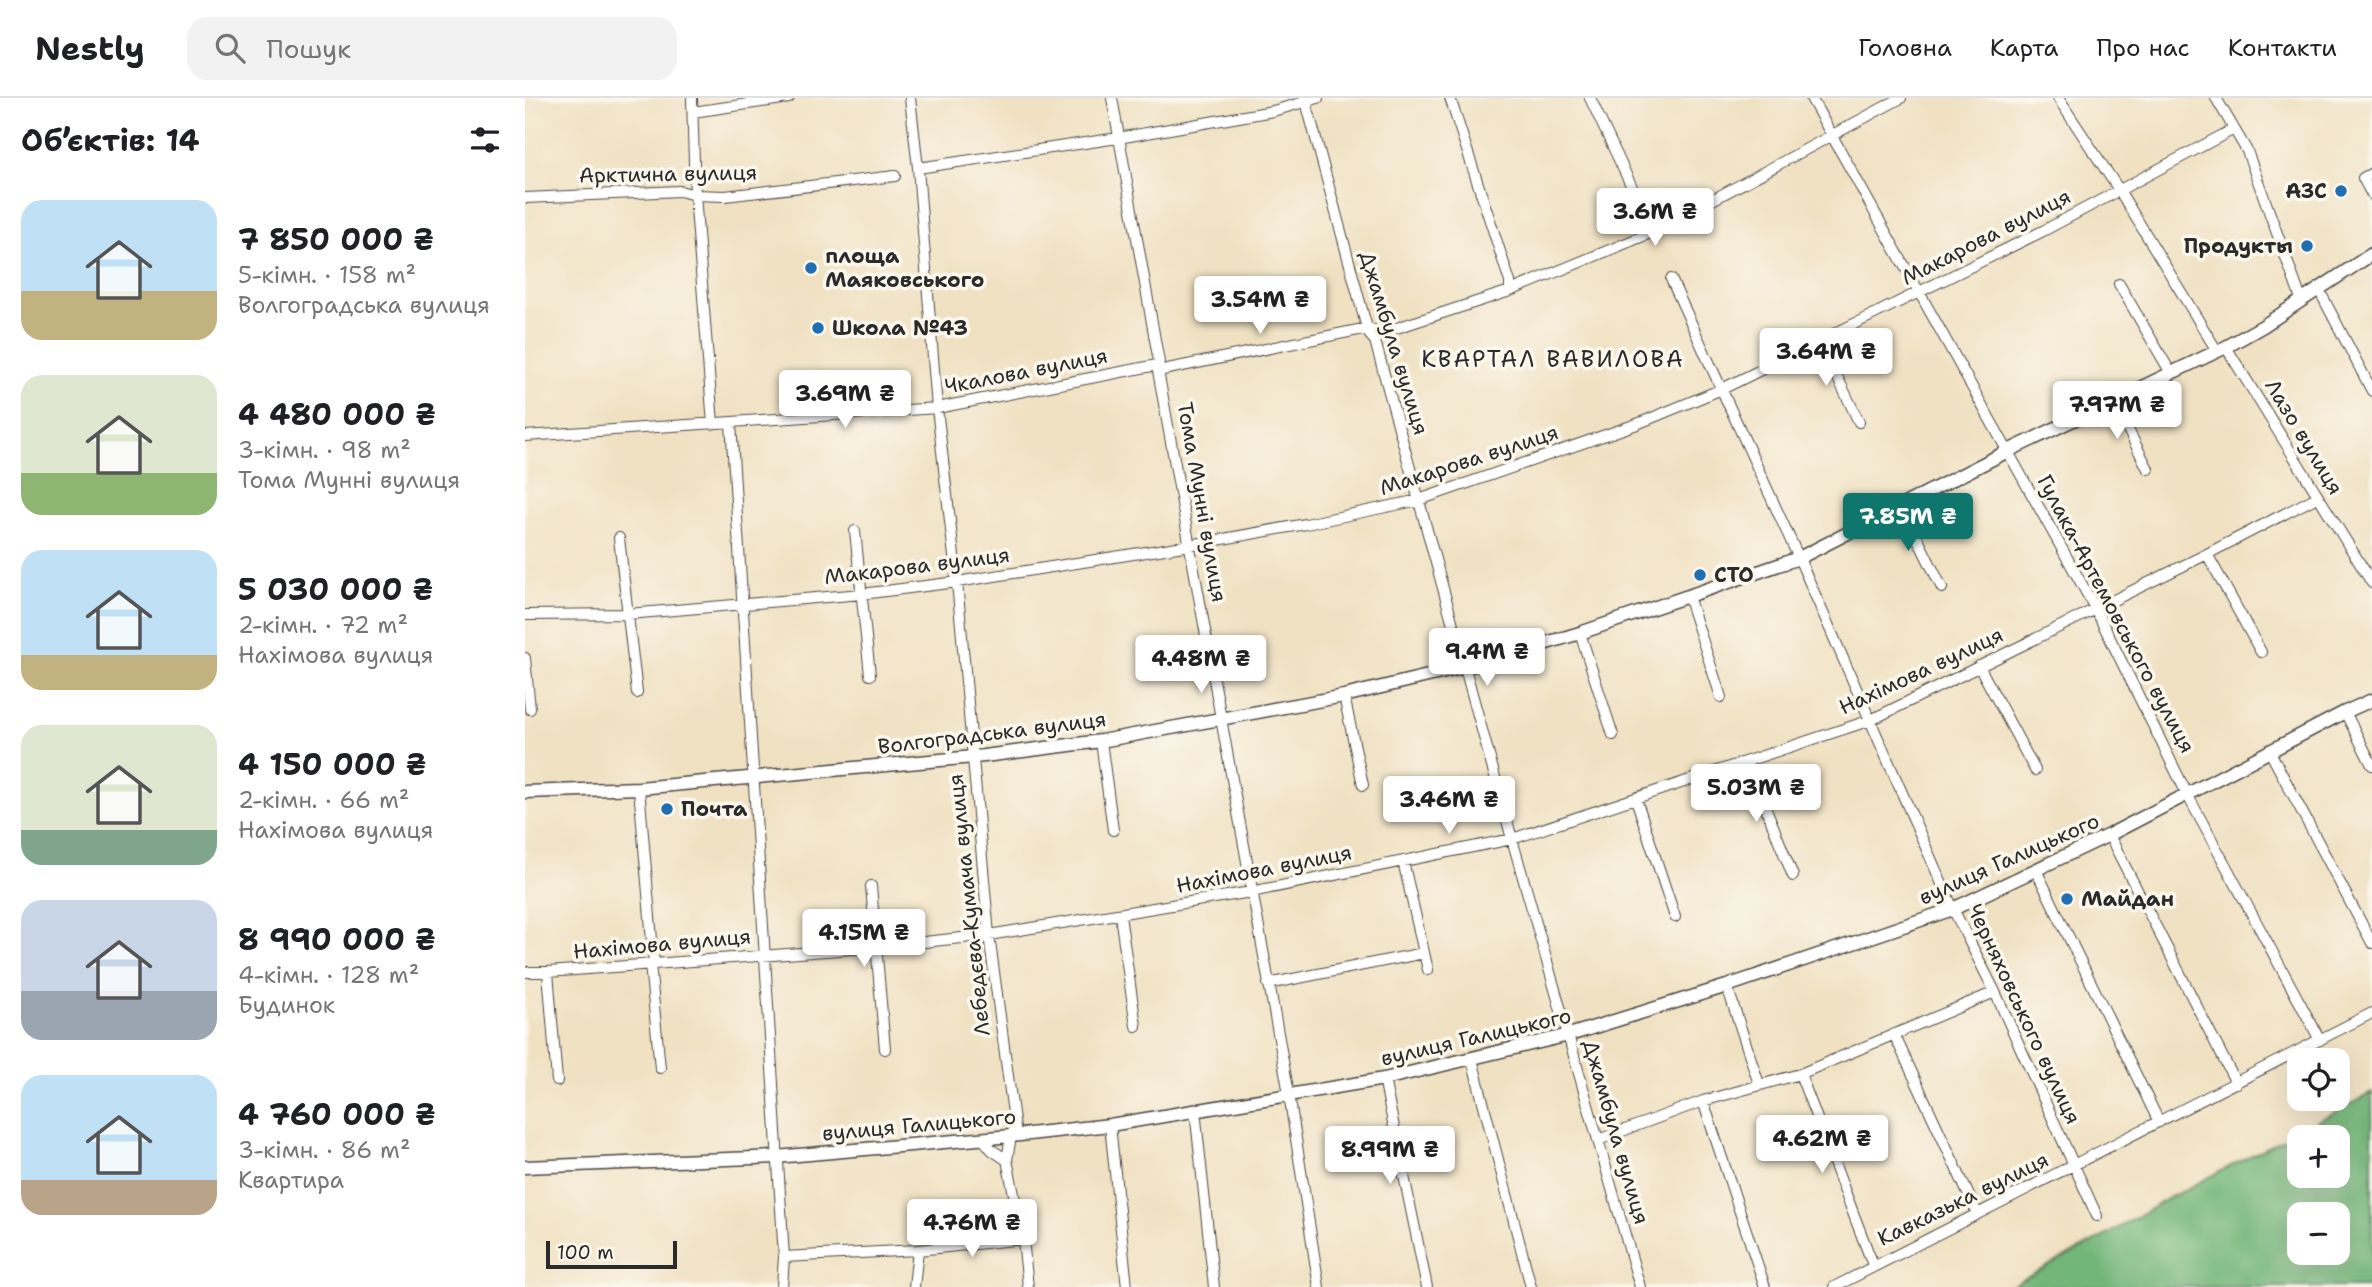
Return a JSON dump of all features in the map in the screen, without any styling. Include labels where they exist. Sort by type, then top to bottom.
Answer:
[{"type":"street","points":[[692,98],[695,195],[713,424]]},
{"type":"street","points":[[693,112],[789,98]]},
{"type":"street","name":"Лебедєва-Кумача вулиця","points":[[910,98],[937,408],[957,582],[989,935],[1015,1128],[1007,1160],[1023,1239],[1027,1287]]},
{"type":"street","name":"Тома Мунні вулиця","points":[[1112,98],[1289,1094],[1319,1287]]},
{"type":"street","points":[[918,168],[1273,111],[1318,98]]},
{"type":"street","points":[[1450,98],[1510,282],[1510,290]]},
{"type":"street","points":[[1590,98],[1653,232]]},
{"type":"street","name":"Гулака-Артемовського вулиця","points":[[1811,98],[2095,608],[2187,794],[2320,1040]]},
{"type":"street","name":"Чкалова вулиця","points":[[525,436],[937,408],[1319,340],[1368,328],[1381,333],[1510,290],[1653,232],[1901,98]]},
{"type":"street","name":"Лазо вулиця","points":[[2058,98],[2372,583]]},
{"type":"street","points":[[2216,98],[2247,151],[2301,299]]},
{"type":"street","name":"Джамбула вулиця","points":[[1306,100],[1640,1287]]},
{"type":"street","name":"Макарова вулиця","points":[[525,615],[628,614],[862,594],[957,582],[1191,545],[1419,500],[1619,431],[1722,389],[1919,293],[2234,129]]},
{"type":"street","points":[[2372,173],[2363,178],[2372,195]]},
{"type":"street","name":"Арктична вулиця","points":[[525,198],[680,191],[695,195],[725,196],[895,176]]},
{"type":"street","name":"Волгоградська вулиця","points":[[525,792],[639,788],[973,758],[1101,741],[1344,696],[1466,667],[1580,633],[1799,558],[2007,451],[2222,349],[2263,326],[2372,254]]},
{"type":"street","name":"Черняховського вулиця","points":[[1671,279],[1799,558],[1953,909],[1995,992],[2097,1216]]},
{"type":"street","points":[[2119,284],[2171,373]]},
{"type":"street","points":[[2318,288],[2372,391]]},
{"type":"street","points":[[1821,341],[1859,422]]},
{"type":"street","points":[[2113,400],[2148,469]]},
{"type":"street","points":[[731,423],[784,1257],[782,1287]]},
{"type":"street","name":"Нахімова вулиця","points":[[525,972],[878,947],[989,935],[1251,892],[1512,839],[1871,720],[2317,497]]},
{"type":"street","points":[[1901,505],[1942,588]]},
{"type":"street","points":[[855,531],[870,675]]},
{"type":"street","points":[[619,538],[637,693]]},
{"type":"street","points":[[2207,554],[2261,652]]},
{"type":"street","points":[[1688,596],[1721,697]]},
{"type":"street","points":[[1580,633],[1613,735]]},
{"type":"street","points":[[525,658],[530,709]]},
{"type":"street","points":[[1979,666],[2035,770]]},
{"type":"street","points":[[1344,696],[1363,785]]},
{"type":"street","name":"вулиця Галицького","points":[[525,1167],[776,1157],[1110,1125],[1384,1079],[1569,1035],[1727,986],[1953,909],[2109,835],[2372,699]]},
{"type":"street","points":[[2345,712],[2372,765]]},
{"type":"street","points":[[1101,741],[1114,830]]},
{"type":"street","points":[[2269,750],[2372,943]]},
{"type":"street","points":[[1747,761],[1793,876]]},
{"type":"street","points":[[639,788],[660,1068]]},
{"type":"street","points":[[1636,799],[1675,917]]},
{"type":"street","points":[[2109,835],[2236,1083]]},
{"type":"street","points":[[1403,862],[1428,970]]},
{"type":"street","points":[[2036,870],[2159,1122]]},
{"type":"street","points":[[871,886],[885,1049]]},
{"type":"street","points":[[1120,915],[1136,1026]]},
{"type":"street","points":[[1268,984],[1424,953]]},
{"type":"street","points":[[548,972],[557,1081]]},
{"type":"street","points":[[1727,986],[1759,1084]]},
{"type":"street","points":[[1598,1140],[1703,1101],[1800,1074],[1995,992]]},
{"type":"street","name":"Кавказька вулиця","points":[[1834,1287],[2372,1013]]},
{"type":"street","points":[[1894,1034],[1977,1213]]},
{"type":"street","points":[[1472,1059],[1531,1287]]},
{"type":"street","points":[[1800,1074],[1873,1265]]},
{"type":"street","points":[[1384,1079],[1427,1287]]},
{"type":"street","points":[[1703,1101],[1765,1287]]},
{"type":"street","points":[[1195,1110],[1214,1287]]},
{"type":"street","points":[[1110,1125],[1127,1287]]},
{"type":"street","points":[[983,1139],[992,1150],[1007,1160]]},
{"type":"street","points":[[784,1257],[918,1250],[1023,1239]]},
{"type":"street","points":[[914,1287],[918,1250]]},
{"type":"green space","points":[[2372,1093],[2372,1287],[2009,1287],[2169,1198],[2287,1137],[2287,1188],[2350,1188],[2350,1125],[2310,1125],[2337,1111],[2350,1111],[2350,1104]]},
{"type":"place","name":"АЗС","points":[[2341,191]]},
{"type":"place","name":"Продукты","points":[[2307,246]]},
{"type":"place","name":"площа Маяковського","points":[[811,268]]},
{"type":"place","name":"Школа №43","points":[[818,328]]},
{"type":"place","name":"СТО","points":[[1700,575]]},
{"type":"place","name":"Почта","points":[[667,809]]},
{"type":"place","name":"Майдан","points":[[2067,899]]},
{"type":"district","name":"КВАРТАЛ ВАВИЛОВА","points":[[1553,359]]}]
